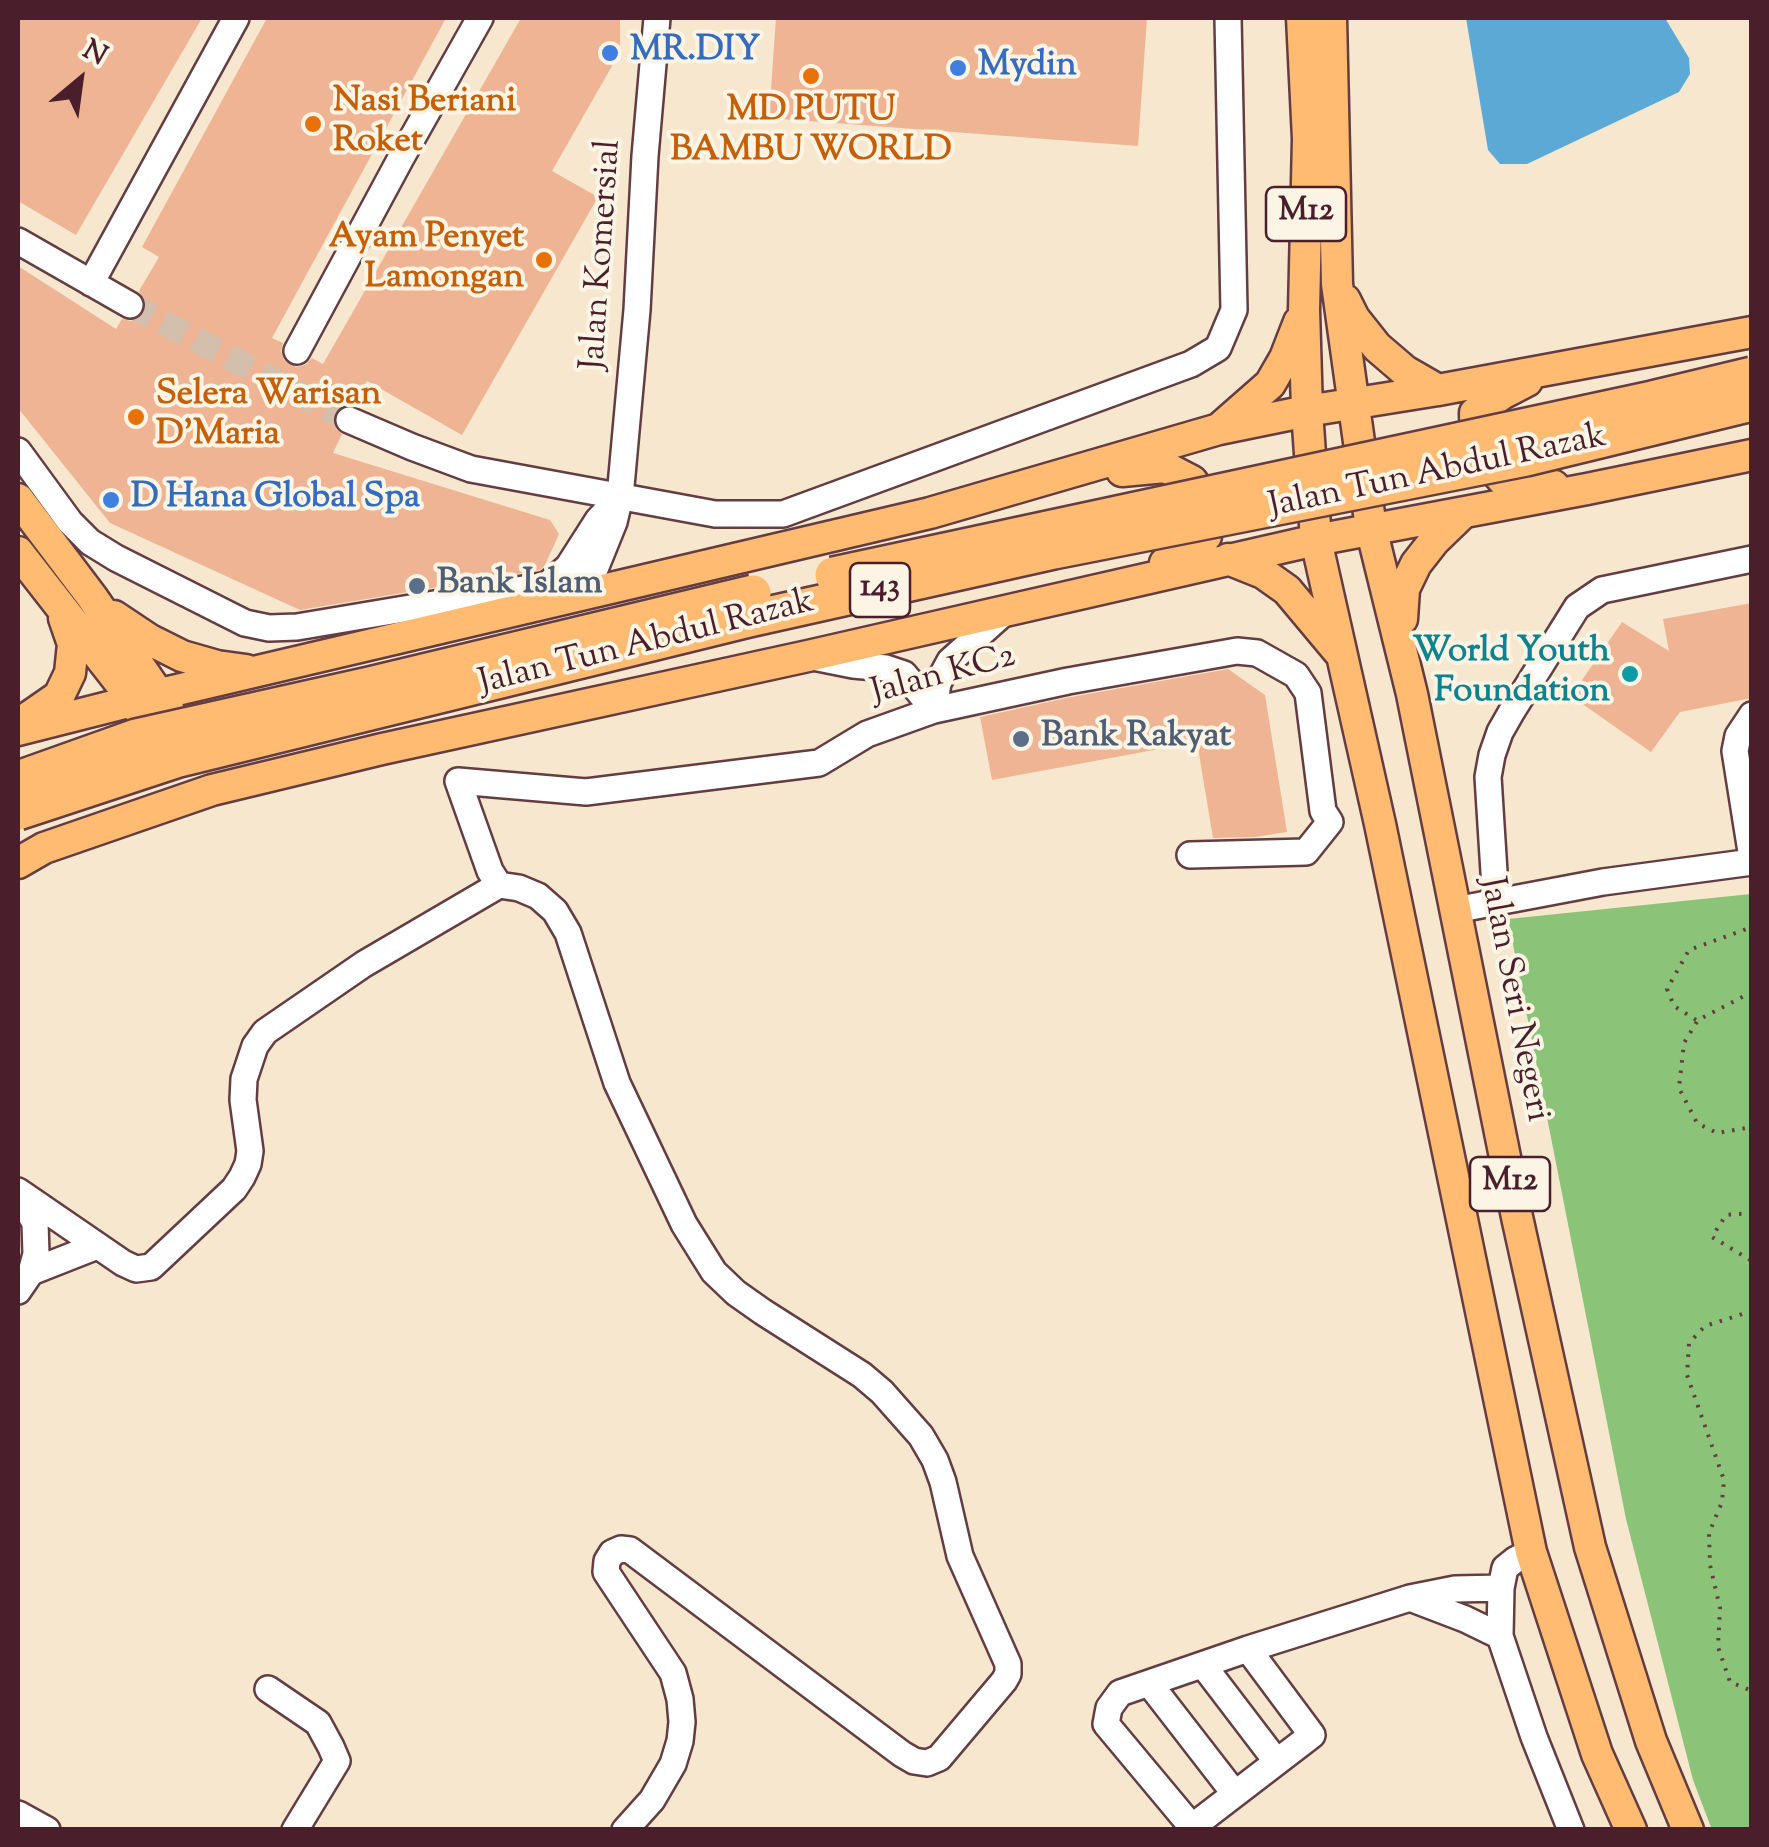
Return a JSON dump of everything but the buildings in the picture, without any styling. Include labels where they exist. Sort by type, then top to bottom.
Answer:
[{"type":"highway","name":"Jalan Tun Abdul Razak","points":[[18,778],[136,737],[671,612],[1752,375]]},
{"type":"highway","name":"Jalan Tun Abdul Razak","points":[[18,812],[179,759],[749,618],[1054,551],[1526,458],[1752,403]]},
{"type":"main road","name":"M12","points":[[1302,18],[1308,139],[1304,310],[1316,540],[1380,824],[1530,1552],[1598,1754],[1631,1830]]},
{"type":"main road","name":"M12","points":[[1331,18],[1337,284],[1371,528]]},
{"type":"main road","points":[[1337,284],[1354,318],[1377,347],[1406,372],[1438,390]]},
{"type":"main road","points":[[1219,429],[1270,384],[1304,310]]},
{"type":"main road","points":[[18,727],[930,513],[1219,429],[1752,332]]},
{"type":"main road","points":[[1548,370],[1475,413],[1476,450],[1503,480],[1586,489]]},
{"type":"main road","points":[[18,863],[44,848],[200,794],[382,749],[1371,528],[1462,514],[1752,454]]},
{"type":"main road","points":[[1049,478],[1165,467],[1192,480],[1208,506],[1206,536],[1189,554],[1091,590]]},
{"type":"main road","points":[[18,499],[92,597],[200,794]]},
{"type":"main road","points":[[1400,639],[1404,589],[1416,564],[1462,514]]},
{"type":"main road","name":"Jalan Seri Negeri","points":[[1371,528],[1400,639],[1516,1217],[1590,1547],[1651,1741],[1688,1830]]},
{"type":"main road","points":[[18,552],[62,611],[147,698]]},
{"type":"main road","points":[[1228,559],[1262,573],[1286,590],[1343,657]]},
{"type":"main road","points":[[92,597],[120,621],[182,656],[259,672]]},
{"type":"main road","points":[[18,727],[58,696],[70,673],[73,644],[62,611]]},
{"type":"main road","points":[[333,654],[320,686],[319,709],[334,728],[382,749]]},
{"type":"street","points":[[91,283],[236,18]]},
{"type":"street","points":[[298,351],[480,18]]},
{"type":"street","name":"Jalan Komersial","points":[[564,600],[596,569],[620,497],[656,18]]},
{"type":"street","points":[[349,420],[471,469],[716,514],[783,514],[1191,364],[1218,348],[1234,310],[1228,18]]},
{"type":"street","points":[[18,241],[130,306]]},
{"type":"street","points":[[18,451],[70,522],[90,542],[245,623],[268,628],[297,627],[547,586],[568,568],[598,520],[620,497]]},
{"type":"street","points":[[1496,904],[1488,778],[1492,755],[1512,711],[1577,607],[1602,590],[1752,559]]},
{"type":"street","points":[[934,710],[938,683],[950,660],[1007,610]]},
{"type":"street","name":"Jalan KC2","points":[[499,885],[490,871],[458,781],[586,792],[819,764],[867,734],[934,710],[1237,650],[1257,653],[1296,675],[1308,693],[1323,810],[1330,822],[1306,852],[1190,854]]},
{"type":"street","points":[[808,656],[904,674],[934,710]]},
{"type":"street","points":[[1455,910],[1603,882],[1752,860],[1734,751],[1738,736],[1752,715]]},
{"type":"street","points":[[18,1192],[123,1264],[136,1270],[150,1268],[234,1189],[248,1164],[244,1080],[254,1046],[276,1023],[364,964],[499,885],[538,896],[555,911],[568,933],[617,1082],[684,1224],[714,1272],[736,1293],[862,1375],[921,1436],[943,1482],[960,1556],[1008,1664],[1004,1681],[939,1758],[927,1763],[914,1761],[630,1550],[622,1549],[607,1561],[606,1572],[661,1652],[680,1699],[682,1722],[680,1741],[668,1774],[652,1800],[625,1830]]},
{"type":"street","points":[[18,1192],[34,1223],[36,1254],[24,1281]]},
{"type":"street","points":[[24,1281],[97,1246]]},
{"type":"street","points":[[1530,1552],[1505,1568],[1500,1636],[1571,1830]]},
{"type":"street","points":[[1248,1649],[1312,1735],[1192,1827],[1106,1724],[1109,1708],[1120,1693],[1248,1649],[1410,1598],[1455,1589],[1502,1588]]},
{"type":"street","points":[[1410,1598],[1500,1636]]},
{"type":"street","points":[[1203,1665],[1277,1762]]},
{"type":"street","points":[[1149,1683],[1235,1794]]},
{"type":"street","points":[[268,1690],[318,1723],[337,1761],[295,1830]]},
{"type":"street","points":[[18,1814],[47,1830]]},
{"type":"path","points":[[1698,1020],[1674,1006],[1667,989],[1689,950],[1752,928]]},
{"type":"path","points":[[1752,992],[1698,1020],[1684,1043],[1680,1088],[1696,1123],[1717,1133],[1752,1127]]},
{"type":"path","points":[[1752,1212],[1726,1215],[1712,1237],[1752,1262]]},
{"type":"path","points":[[1752,1311],[1705,1326],[1689,1343],[1687,1375],[1724,1480],[1722,1502],[1709,1533],[1710,1565],[1720,1608],[1718,1646],[1730,1682],[1752,1691]]},
{"type":"green space","points":[[1751,894],[1752,1829],[1712,1830],[1693,1780],[1626,1519],[1508,919]]},
{"type":"water","points":[[1466,18],[1665,18],[1689,58],[1690,74],[1679,92],[1527,164],[1500,164],[1488,150]]},
{"type":"tunnel","points":[[130,305],[349,420]]},
{"type":"place","name":"MR.DIY","points":[[610,53]]},
{"type":"place","name":"Mydin","points":[[958,68]]},
{"type":"place","name":"MD PUTU BAMBU WORLD","points":[[811,76]]},
{"type":"place","name":"Nasi Beriani Roket","points":[[313,124]]},
{"type":"place","name":"Ayam Penyet Lamongan","points":[[544,260]]},
{"type":"place","name":"Selera Warisan D'Maria","points":[[136,417]]},
{"type":"place","name":"D Hana Global Spa","points":[[111,500]]},
{"type":"place","name":"Bank Islam","points":[[417,586]]},
{"type":"place","name":"World Youth Foundation","points":[[1630,674]]},
{"type":"place","name":"Bank Rakyat","points":[[1021,739]]}]
